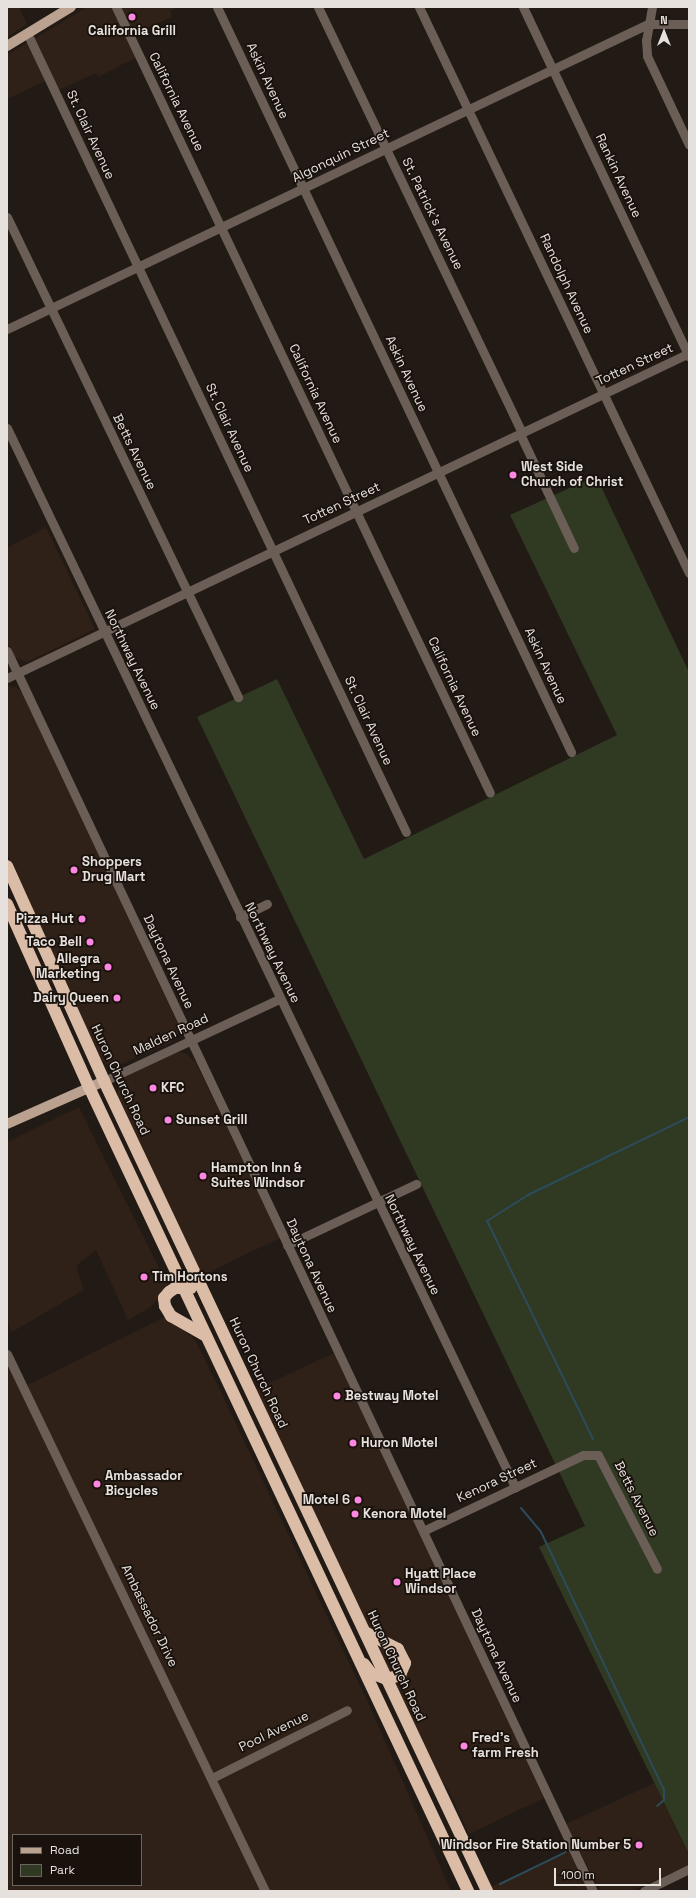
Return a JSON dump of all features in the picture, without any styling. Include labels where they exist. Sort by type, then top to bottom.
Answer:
[{"type":"highway","name":"Huron Church Road","points":[[7,866],[104,1081],[487,1891]]},
{"type":"highway","points":[[7,904],[89,1088],[468,1891]]},
{"type":"highway","points":[[202,1288],[174,1288],[164,1298],[165,1306],[171,1316],[206,1336]]},
{"type":"highway","points":[[358,1657],[371,1673],[387,1679],[397,1678],[403,1672],[405,1663],[398,1649],[365,1632]]},
{"type":"main road","points":[[7,46],[28,35],[71,7]]},
{"type":"main road","name":"Malden Road","points":[[7,1124],[104,1081]]},
{"type":"street","name":"California Avenue","points":[[116,7],[490,793]]},
{"type":"street","name":"Askin Avenue","points":[[217,7],[571,752]]},
{"type":"street","name":"St. Patrick's Avenue","points":[[318,7],[521,433],[574,548]]},
{"type":"street","name":"Randolph Avenue","points":[[419,7],[469,109],[689,573]]},
{"type":"street","name":"Rankin Avenue","points":[[523,7],[689,355]]},
{"type":"street","points":[[652,7],[648,24],[647,56],[689,145]]},
{"type":"street","name":"Algonquin Street","points":[[7,329],[648,24],[689,24]]},
{"type":"street","name":"St. Clair Avenue","points":[[28,35],[406,832]]},
{"type":"street","name":"Betts Avenue","points":[[7,217],[238,697]]},
{"type":"street","name":"Totten Street","points":[[7,678],[438,472],[689,355]]},
{"type":"street","name":"Northway Avenue","points":[[7,428],[279,999],[515,1487]]},
{"type":"street","name":"Daytona Avenue","points":[[7,651],[593,1891]]},
{"type":"street","points":[[240,916],[267,904]]},
{"type":"street","name":"Malden Road","points":[[104,1081],[279,999]]},
{"type":"street","points":[[287,1245],[416,1184]]},
{"type":"street","name":"Ambassador Drive","points":[[7,1354],[265,1891]]},
{"type":"street","name":"Betts Avenue","points":[[583,1455],[598,1455],[605,1465],[656,1569]]},
{"type":"street","name":"Kenora Street","points":[[423,1531],[583,1455]]},
{"type":"street","name":"Pool Avenue","points":[[212,1778],[347,1710]]},
{"type":"street","points":[[644,1891],[689,1869]]},
{"type":"shaded area","points":[[7,7],[19,7],[27,24],[7,37]]},
{"type":"shaded area","points":[[87,7],[179,7],[170,11],[172,17],[132,34],[143,54],[98,77],[96,73],[59,90],[52,78],[7,99],[7,55]]},
{"type":"shaded area","points":[[46,527],[95,629],[27,662],[14,657],[7,642],[7,548]]},
{"type":"shaded area","points":[[7,686],[16,687],[23,694],[178,1024],[178,1035],[172,1042],[117,1066],[109,1065],[101,1060],[7,854]]},
{"type":"shaded area","points":[[178,1052],[185,1053],[196,1063],[280,1238],[201,1276],[118,1100],[118,1088],[124,1077]]},
{"type":"shaded area","points":[[79,1107],[168,1286],[151,1307],[128,1320],[96,1250],[76,1266],[84,1290],[12,1332],[7,1321],[7,1142]]},
{"type":"shaded area","points":[[167,1316],[195,1340],[370,1707],[451,1891],[7,1891],[7,1348],[26,1386]]},
{"type":"shaded area","points":[[334,1353],[544,1798],[469,1834],[448,1789],[437,1775],[254,1390]]},
{"type":"shaded area","points":[[654,1783],[689,1854],[689,1865],[631,1891],[600,1891],[566,1824]]},
{"type":"shaded area","points":[[570,1851],[588,1891],[492,1891],[490,1887]]},
{"type":"green space","points":[[596,476],[689,672],[689,1854],[539,1547],[585,1526],[197,717],[277,679],[364,859],[617,735],[510,515]]},
{"type":"waterway","points":[[593,1439],[487,1221],[528,1195],[689,1117]]},
{"type":"waterway","points":[[521,1508],[541,1532],[664,1790],[664,1800],[657,1806]]},
{"type":"waterway","points":[[581,1845],[585,1842]]},
{"type":"waterway","points":[[500,1884],[566,1852]]},
{"type":"place","name":"California Grill","points":[[132,17]]},
{"type":"place","name":"West Side Church of Christ","points":[[513,475]]},
{"type":"place","name":"Shoppers Drug Mart","points":[[74,870]]},
{"type":"place","name":"Pizza Hut","points":[[82,919]]},
{"type":"place","name":"Taco Bell","points":[[90,942]]},
{"type":"place","name":"Allegra Marketing","points":[[108,967]]},
{"type":"place","name":"Dairy Queen","points":[[117,998]]},
{"type":"place","name":"KFC","points":[[153,1088]]},
{"type":"place","name":"Sunset Grill","points":[[168,1120]]},
{"type":"place","name":"Hampton Inn & Suites Windsor","points":[[203,1176]]},
{"type":"place","name":"Tim Hortons","points":[[144,1277]]},
{"type":"place","name":"Bestway Motel","points":[[337,1396]]},
{"type":"place","name":"Huron Motel","points":[[353,1443]]},
{"type":"place","name":"Ambassador Bicycles","points":[[97,1484]]},
{"type":"place","name":"Motel 6","points":[[358,1500]]},
{"type":"place","name":"Kenora Motel","points":[[355,1514]]},
{"type":"place","name":"Hyatt Place Windsor","points":[[397,1582]]},
{"type":"place","name":"Fred's farm Fresh","points":[[464,1746]]},
{"type":"place","name":"Windsor Fire Station Number 5","points":[[639,1845]]}]
